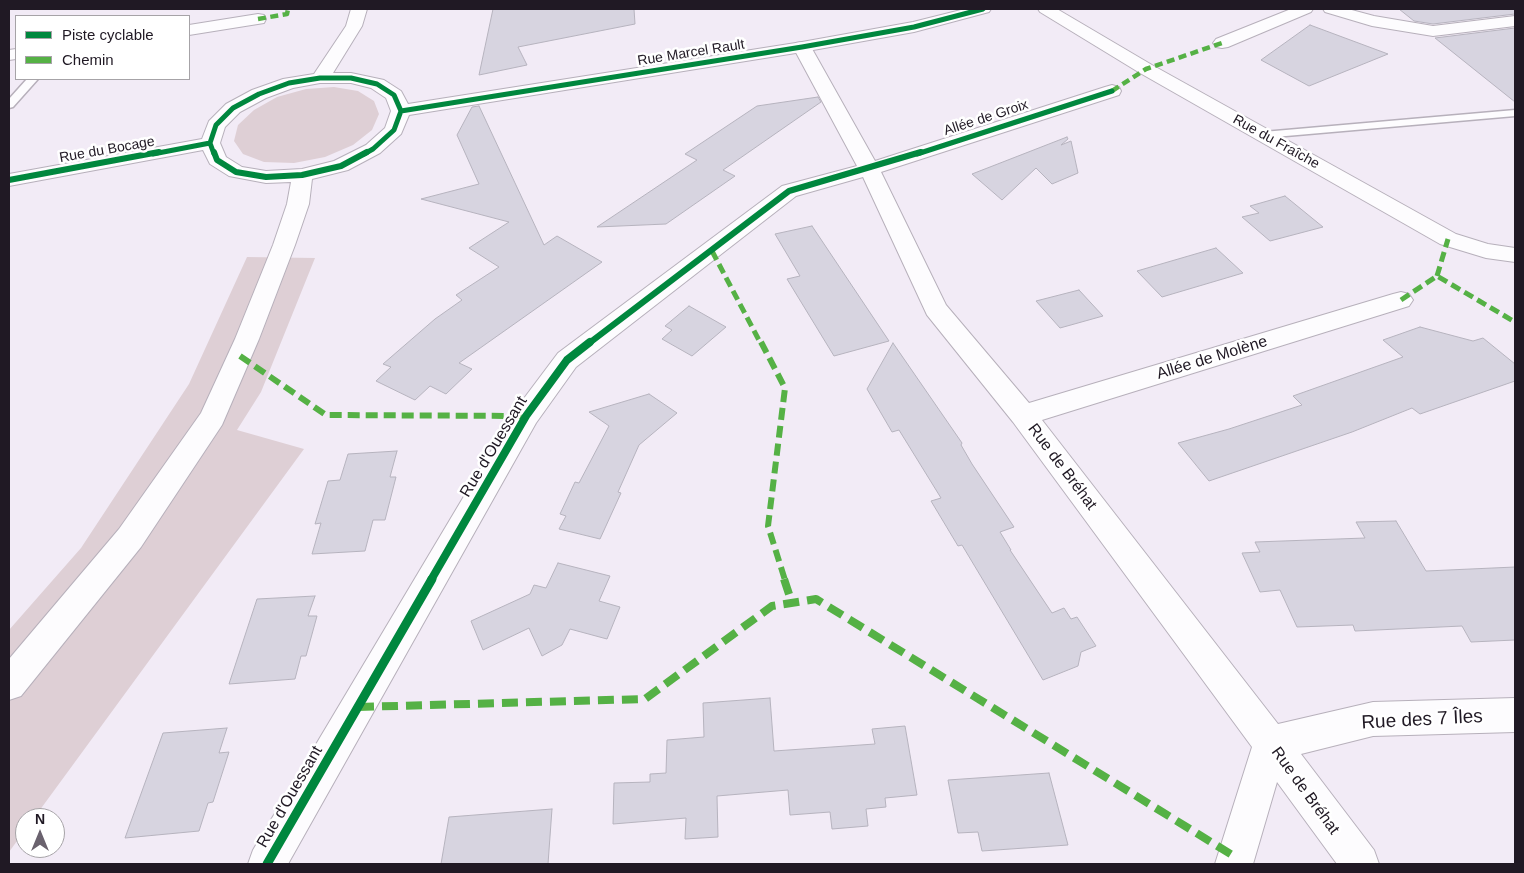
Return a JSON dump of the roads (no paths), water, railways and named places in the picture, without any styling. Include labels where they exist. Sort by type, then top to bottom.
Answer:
[{"type":"street","points":[[320,78],[354,26],[359,9]]},
{"type":"street","name":"Rue Marcel Rault","points":[[401,110],[802,47],[914,27],[983,9]]},
{"type":"street","name":"Rue du Fraîche","points":[[1046,9],[1146,69],[1448,239],[1486,251],[1515,255]]},
{"type":"street","points":[[1222,43],[1305,9]]},
{"type":"street","points":[[1331,9],[1372,21],[1433,31],[1515,21]]},
{"type":"street","points":[[190,30],[258,19]]},
{"type":"street","name":"Rue de Bréhat","points":[[802,47],[804,55],[844,121],[869,169],[936,309],[1023,415],[1360,864]]},
{"type":"street","points":[[320,78],[351,78],[377,84],[394,95],[401,110],[394,130],[373,149],[340,166],[302,175],[266,177],[236,172],[217,160],[210,143],[216,125],[234,108],[259,94],[289,83],[320,78]]},
{"type":"street","name":"Allée de Groix","points":[[869,169],[1112,91]]},
{"type":"street","name":"Rue du Bocage","points":[[9,180],[210,143]]},
{"type":"street","name":"Rue d'Ouessant","points":[[267,864],[526,416],[567,360],[788,191],[869,169]]},
{"type":"street","points":[[9,684],[130,538],[212,418],[247,339],[284,245],[298,204],[302,175]]},
{"type":"street","name":"Allée de Molène","points":[[1023,415],[1401,300]]},
{"type":"street","name":"Rue des 7 Îles","points":[[1271,743],[1373,719],[1515,716]]},
{"type":"street","points":[[1234,864],[1271,743]]},
{"type":"lane","points":[[9,105],[32,80]]},
{"type":"lane","points":[[1263,135],[1515,113]]}]
